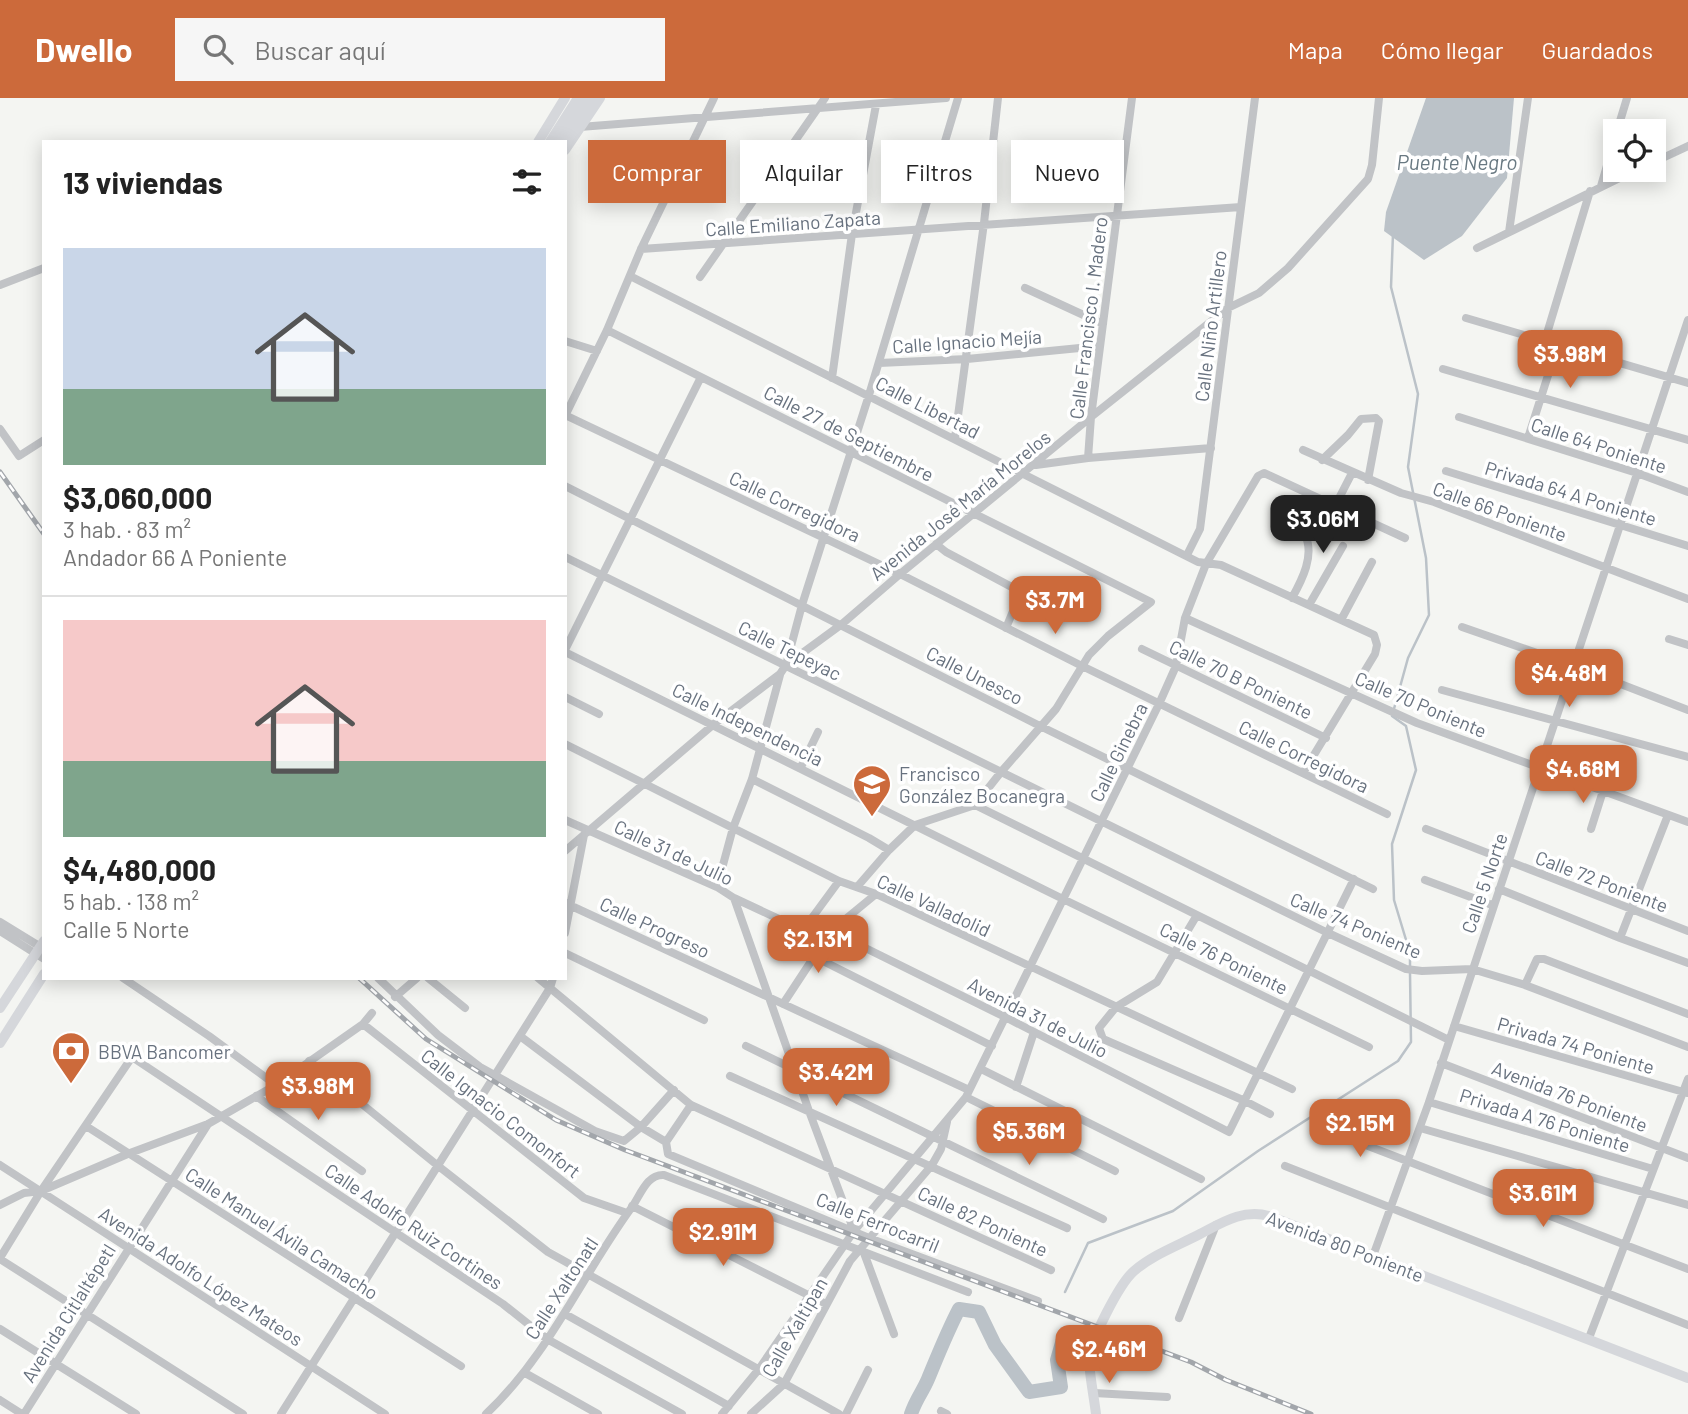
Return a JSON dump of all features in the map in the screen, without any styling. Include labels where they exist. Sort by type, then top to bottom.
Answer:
[{"type":"street","points":[[539,140],[565,98]]},
{"type":"street","points":[[551,140],[579,98]]},
{"type":"street","points":[[562,140],[589,98]]},
{"type":"street","points":[[567,147],[600,98]]},
{"type":"street","points":[[567,411],[714,98]]},
{"type":"street","points":[[700,276],[824,98]]},
{"type":"street","points":[[580,127],[946,98]]},
{"type":"street","points":[[786,666],[802,605],[879,363],[958,98]]},
{"type":"street","points":[[955,438],[998,98]]},
{"type":"street","name":"Calle Francisco I. Madero","points":[[1088,458],[1132,98]]},
{"type":"street","name":"Calle Niño Artillero","points":[[1186,555],[1200,529],[1255,98]]},
{"type":"street","name":"Avenida José María Morelos","points":[[567,849],[714,724],[842,624],[1091,417],[1228,308],[1259,293],[1288,268],[1368,179],[1379,98]]},
{"type":"street","points":[[1509,232],[1528,98]]},
{"type":"street","points":[[1621,119],[1628,98]]},
{"type":"street","points":[[832,378],[852,234],[876,105]]},
{"type":"street","points":[[1666,156],[1688,146]]},
{"type":"street","points":[[1601,186],[1603,179]]},
{"type":"street","points":[[1477,248],[1610,182]]},
{"type":"street","points":[[1545,340],[1590,191]]},
{"type":"street","name":"Calle Emiliano Zapata","points":[[641,249],[1241,207]]},
{"type":"street","points":[[0,285],[42,269]]},
{"type":"street","name":"Calle Libertad","points":[[630,276],[1198,562],[1222,565],[1364,631]]},
{"type":"street","points":[[1026,288],[1103,324]]},
{"type":"street","points":[[1466,318],[1688,383]]},
{"type":"street","name":"Calle 5 Norte","points":[[1373,1256],[1429,1102],[1492,905],[1688,320]]},
{"type":"street","name":"Calle 27 de Septiembre","points":[[607,330],[1151,603],[1108,636],[1082,666]]},
{"type":"street","points":[[567,342],[597,351]]},
{"type":"street","points":[[1528,438],[1558,344]]},
{"type":"street","name":"Calle Ignacio Mejía","points":[[879,363],[967,359],[1100,346]]},
{"type":"street","points":[[1443,369],[1688,440]]},
{"type":"street","points":[[567,647],[701,377]]},
{"type":"street","name":"Calle Corregidora","points":[[567,416],[824,537],[1387,814]]},
{"type":"street","name":"Calle 64 Poniente","points":[[1459,417],[1637,473],[1688,492]]},
{"type":"street","points":[[1322,460],[1361,419],[1376,418],[1379,421],[1368,480]]},
{"type":"street","points":[[0,429],[19,457],[42,441]]},
{"type":"street","points":[[1035,465],[1211,448]]},
{"type":"street","name":"Calle 66 Poniente","points":[[1303,450],[1401,494],[1434,502],[1688,599]]},
{"type":"street","name":"Privada 64 A Poniente","points":[[1446,471],[1688,546]]},
{"type":"street","name":"Calle Ginebra","points":[[722,1414],[760,1369],[854,1231],[968,1094],[1160,704],[1176,666],[1185,618],[1206,564],[1258,476],[1264,473],[1335,506]]},
{"type":"street","points":[[1352,473],[1335,506],[1405,538]]},
{"type":"street","name":"Calle Unesco","points":[[567,487],[1040,726],[1373,889]]},
{"type":"street","points":[[1289,527],[1305,536],[1309,544],[1306,564],[1292,598]]},
{"type":"street","points":[[936,544],[1021,592],[1006,628]]},
{"type":"street","points":[[1309,606],[1343,546]]},
{"type":"street","name":"Calle Tepeyac","points":[[567,558],[1102,821]]},
{"type":"street","points":[[1341,620],[1371,562]]},
{"type":"street","name":"Calle 70 Poniente","points":[[1185,618],[1417,723],[1688,822]]},
{"type":"street","points":[[1462,627],[1688,710]]},
{"type":"street","name":"Calle 70 Poniente","points":[[1351,692],[1377,645],[1374,635],[1364,631]]},
{"type":"street","points":[[1669,639],[1688,645]]},
{"type":"street","name":"Calle 70 B Poniente","points":[[1142,649],[1326,738]]},
{"type":"street","name":"Calle Independencia","points":[[567,652],[1065,900]]},
{"type":"street","points":[[858,887],[889,850],[915,825],[975,805],[1065,697],[1082,666]]},
{"type":"street","points":[[718,887],[733,828],[752,779],[780,674]]},
{"type":"street","points":[[1442,690],[1688,757]]},
{"type":"street","points":[[1303,772],[1326,738],[1351,692]]},
{"type":"street","points":[[567,698],[599,714]]},
{"type":"street","points":[[802,768],[818,733]]},
{"type":"street","name":"Calle Valladolid","points":[[567,745],[839,881],[876,894],[1292,1089]]},
{"type":"street","points":[[752,779],[889,850]]},
{"type":"street","points":[[1591,828],[1603,791]]},
{"type":"street","points":[[975,805],[1449,1040]]},
{"type":"street","points":[[1620,938],[1668,815]]},
{"type":"street","name":"Calle 31 de Julio","points":[[567,821],[586,832],[718,887],[734,898],[805,931],[831,931]]},
{"type":"street","name":"Calle 74 Poniente","points":[[1102,821],[1328,933],[1415,971],[1472,969],[1525,985],[1688,1047]]},
{"type":"street","name":"Calle 72 Poniente","points":[[1426,829],[1688,930]]},
{"type":"street","points":[[568,904],[586,832]]},
{"type":"street","points":[[1245,1101],[1354,879]]},
{"type":"street","points":[[1425,880],[1492,905]]},
{"type":"street","points":[[839,881],[805,931],[813,956],[992,1046]]},
{"type":"street","points":[[1499,889],[1688,963]]},
{"type":"street","points":[[783,1004],[831,931],[876,894]]},
{"type":"street","points":[[734,898],[854,1231]]},
{"type":"street","name":"Calle 76 Poniente","points":[[1065,900],[1369,1047]]},
{"type":"street","name":"Calle Progreso","points":[[568,904],[968,1094],[1115,1171]]},
{"type":"street","points":[[1197,915],[1157,982],[1116,1007],[1099,1028],[1103,1038],[1270,1114]]},
{"type":"street","points":[[0,922],[42,950]]},
{"type":"street","points":[[0,931],[42,950]]},
{"type":"street","name":"Avenida 31 de Julio","points":[[831,931],[1229,1132],[1245,1101]]},
{"type":"street","points":[[0,1008],[42,950]]},
{"type":"street","points":[[567,954],[704,1020]]},
{"type":"street","points":[[1525,985],[1537,959],[1544,959],[1688,1014]]},
{"type":"street","points":[[0,1043],[42,977]]},
{"type":"street","points":[[126,980],[200,1029],[276,1085]]},
{"type":"street","points":[[380,980],[438,1035],[480,1067],[595,1131],[624,1142],[674,1090]]},
{"type":"street","points":[[395,997],[415,980]]},
{"type":"street","points":[[431,980],[465,1007]]},
{"type":"street","name":"Calle 82 Poniente","points":[[540,980],[691,1105],[1051,1270]]},
{"type":"street","points":[[281,1414],[496,1075],[552,980]]},
{"type":"street","points":[[0,1205],[24,1193],[41,1191],[130,1153],[208,1124],[276,1085],[363,1024],[372,1013]]},
{"type":"street","name":"Calle Ignacio Comonfort","points":[[363,1024],[584,1198],[630,1210],[826,1304]]},
{"type":"street","name":"Privada 74 Poniente","points":[[1454,1026],[1686,1093]]},
{"type":"street","points":[[1016,1087],[1034,1032]]},
{"type":"street","points":[[520,1036],[641,1127],[666,1142],[691,1105]]},
{"type":"street","points":[[746,1046],[1103,1219]]},
{"type":"street","name":"Calle Adolfo Ruiz Cortines","points":[[86,1126],[132,1057],[503,1304],[547,1339],[682,1414]]},
{"type":"street","points":[[309,1061],[548,1252],[839,1414]]},
{"type":"street","name":"Avenida 76 Poniente","points":[[1441,1063],[1688,1158]]},
{"type":"street","points":[[981,1069],[1201,1179]]},
{"type":"street","points":[[730,1076],[1067,1228]]},
{"type":"street","points":[[1589,1338],[1653,1169],[1686,1093],[1688,1079]]},
{"type":"street","points":[[256,1096],[362,1171]]},
{"type":"street","name":"Privada A 76 Poniente","points":[[1429,1102],[1653,1169]]},
{"type":"street","name":"Calle Ginebra","points":[[869,1238],[932,1165],[943,1141],[947,1122]]},
{"type":"street","name":"Avenida Citlaltépetl","points":[[23,1414],[208,1124]]},
{"type":"street","points":[[86,1126],[41,1191],[0,1258],[243,1414]]},
{"type":"street","name":"Calle Manuel Ávila Camacho","points":[[86,1126],[461,1366]]},
{"type":"street","points":[[1420,1128],[1688,1205]]},
{"type":"street","points":[[1324,1129],[1688,1269]]},
{"type":"street","name":"Calle Ferrocarril","points":[[666,1142],[668,1154],[869,1238],[1038,1301]]},
{"type":"street","name":"Avenida Adolfo López Mateos","points":[[0,1165],[385,1414]]},
{"type":"street","points":[[1285,1166],[1688,1325]]},
{"type":"street","name":"Calle Xaltonatl","points":[[486,1414],[525,1373],[650,1178],[657,1174],[845,1244]]},
{"type":"street","name":"Avenida 80 Poniente","points":[[1096,1414],[1089,1360],[1091,1348],[1103,1321],[1133,1272],[1216,1225],[1237,1215],[1256,1212],[1688,1378]]},
{"type":"street","points":[[1179,1318],[1216,1225]]},
{"type":"street","name":"Calle Xaltipan","points":[[751,1414],[784,1384],[826,1304],[869,1238]]},
{"type":"street","points":[[845,1244],[968,1292]]},
{"type":"street","points":[[861,1252],[894,1334]]},
{"type":"street","points":[[565,1314],[729,1406]]},
{"type":"street","points":[[0,1329],[136,1414]]},
{"type":"street","points":[[846,1414],[868,1370]]},
{"type":"street","points":[[525,1373],[594,1413]]},
{"type":"street","points":[[1094,1393],[1167,1397]]},
{"type":"street","points":[[0,1400],[23,1414]]},
{"type":"water","name":"Puente Negro","points":[[1426,98],[1514,98],[1507,178],[1462,236],[1424,260],[1384,231],[1386,212]]},
{"type":"waterway","points":[[1393,234],[1391,287],[1418,394],[1408,467],[1426,558],[1429,615],[1408,658],[1392,716],[1406,726],[1416,770],[1392,844],[1394,900],[1410,953],[1410,966]]},
{"type":"waterway","points":[[1065,1292],[1088,1243],[1173,1211],[1258,1151],[1398,1061],[1411,1042],[1410,973]]},
{"type":"waterway","points":[[911,1414],[959,1309],[979,1312],[995,1345],[1029,1392],[1061,1387],[1057,1360],[1064,1336]]},
{"type":"railway","points":[[0,472],[42,531]]},
{"type":"railway","points":[[361,980],[426,1039],[556,1120],[625,1150],[1191,1362],[1226,1380],[1311,1414]]},
{"type":"place","name":"Francisco González Bocanegra","points":[[872,818]]},
{"type":"place","name":"BBVA Bancomer","points":[[71,1085]]}]
